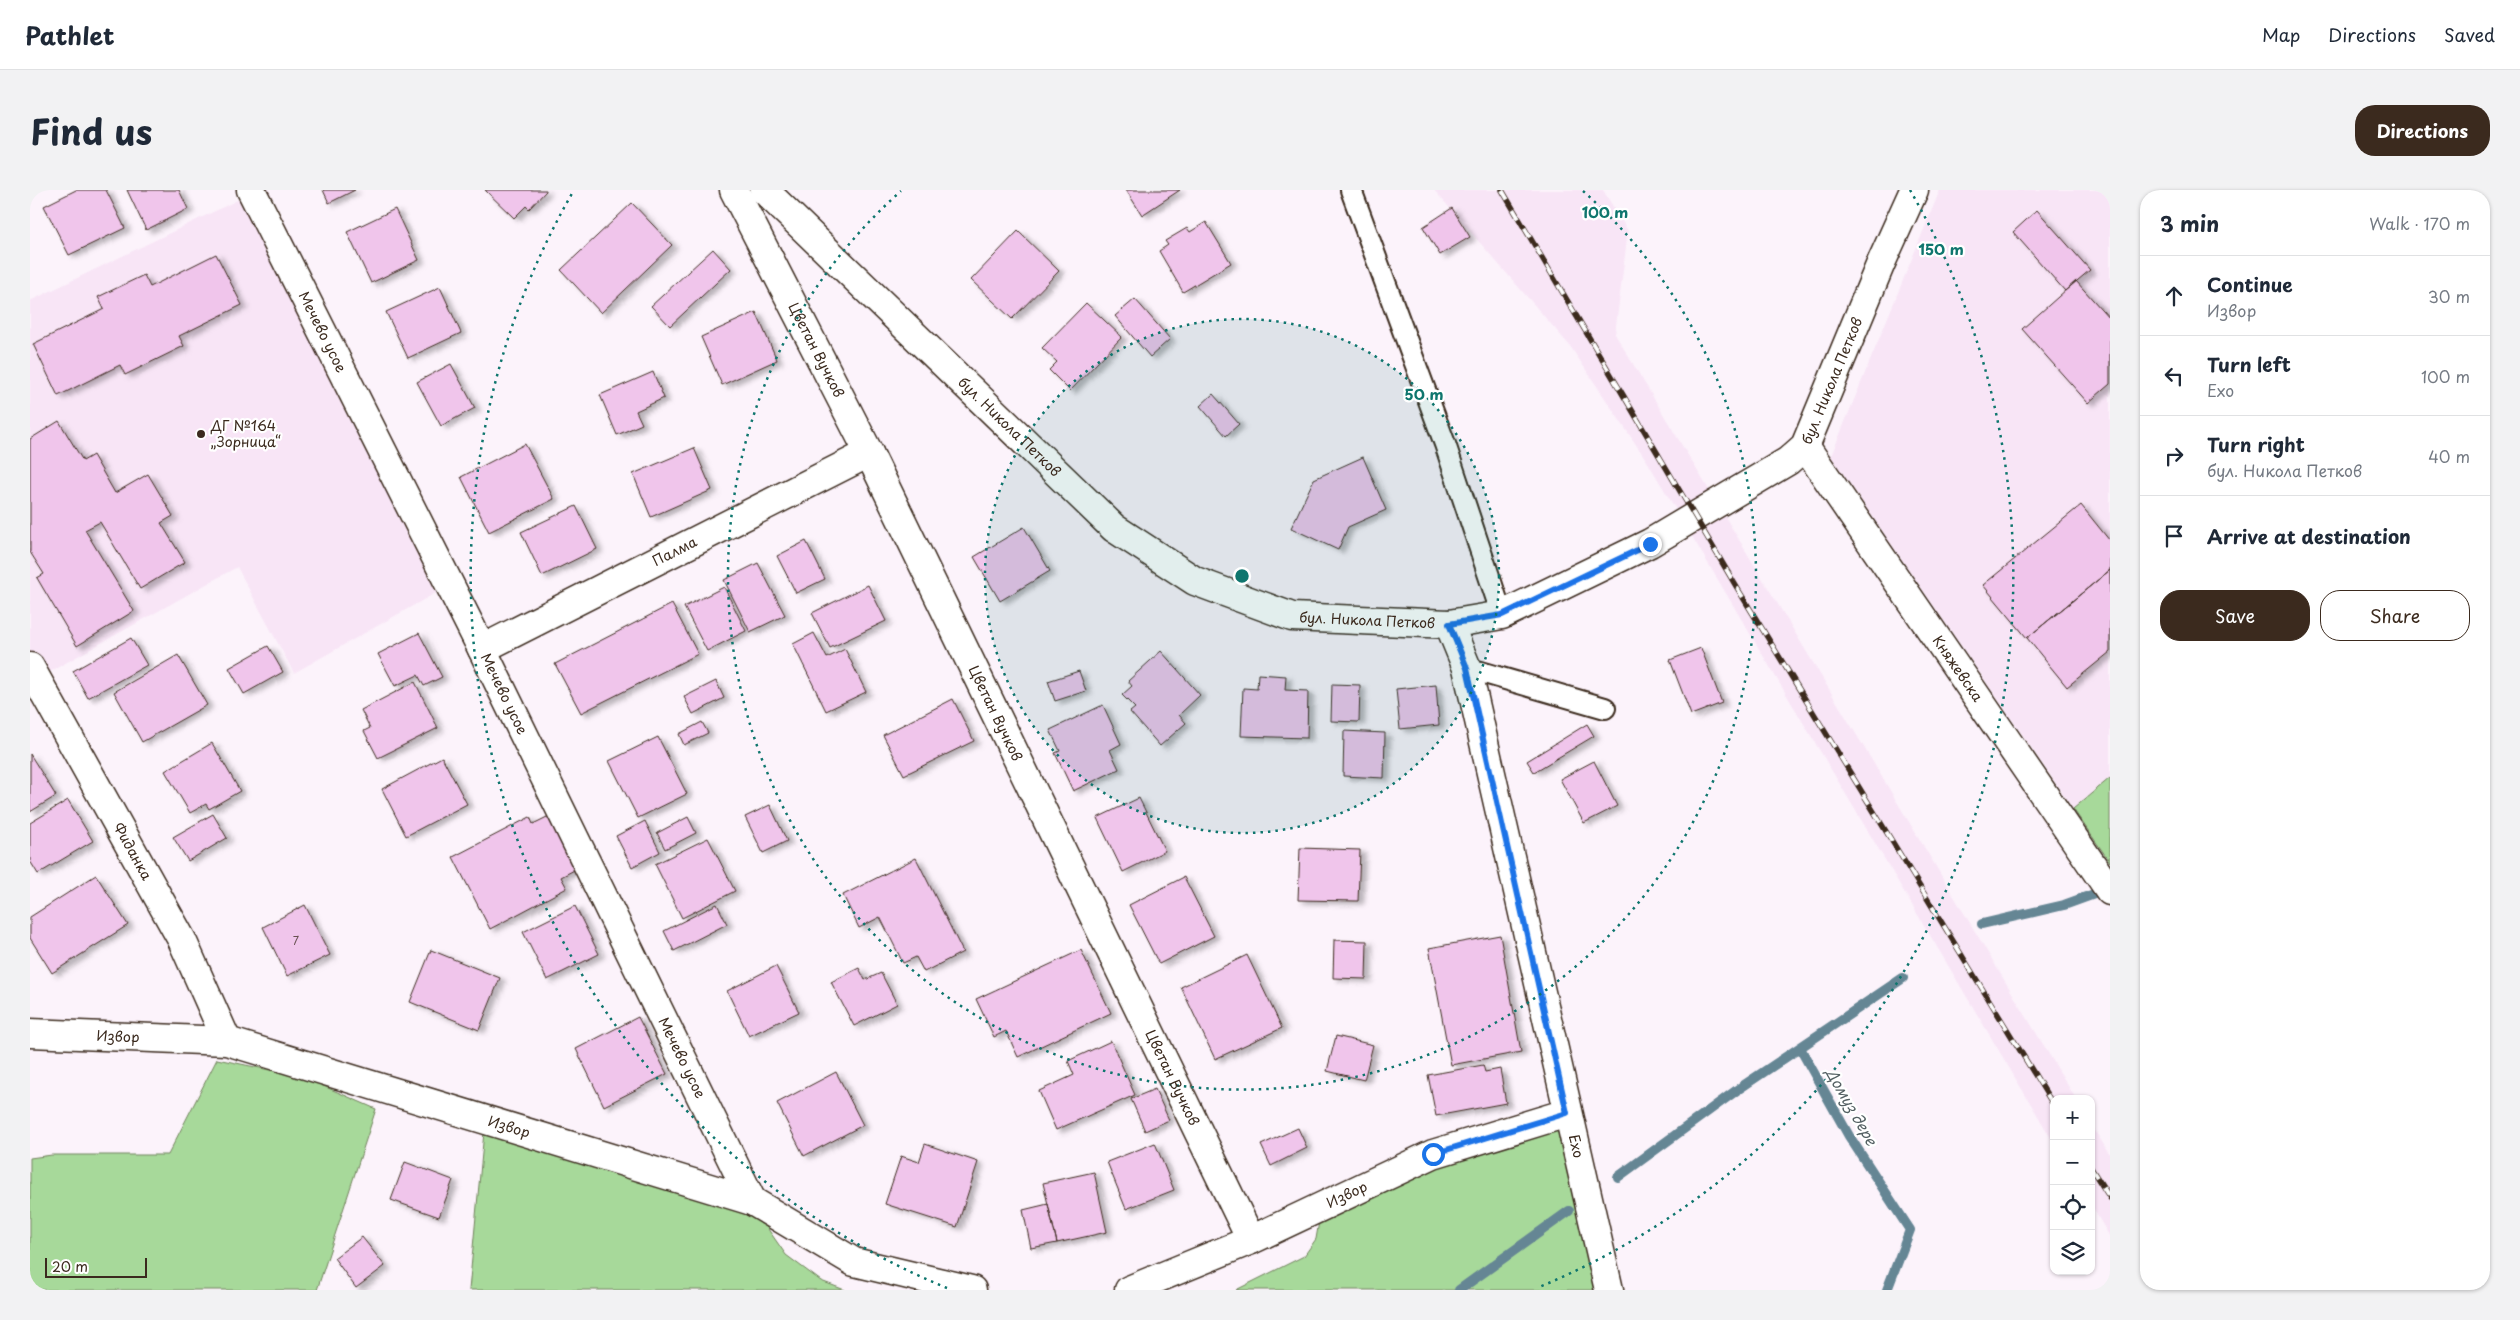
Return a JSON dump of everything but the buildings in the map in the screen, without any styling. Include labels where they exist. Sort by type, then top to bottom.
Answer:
[{"type":"street","name":"Мечево усое","points":[[251,190],[482,649],[752,1201]]},
{"type":"street","name":"Цветан Вучков","points":[[734,190],[869,453],[1251,1240]]},
{"type":"street","name":"бул. Никола Петков","points":[[764,190],[1114,528],[1195,581],[1292,617],[1449,624],[1502,615],[1650,544],[1788,462],[1805,446],[1881,263],[1914,190]]},
{"type":"street","name":"Княжевска","points":[[1805,446],[2110,891]]},
{"type":"street","name":"Палма","points":[[482,649],[869,453]]},
{"type":"street","name":"Ехо","points":[[1449,624],[1467,668],[1567,1113],[1609,1290]]},
{"type":"street","name":"Фиданка","points":[[30,667],[182,940],[227,1041]]},
{"type":"street","name":"Извор","points":[[30,1033],[227,1041],[752,1201],[854,1262],[972,1290]]},
{"type":"street","name":"Извор","points":[[1129,1290],[1251,1240],[1433,1154],[1567,1113]]},
{"type":"lane","points":[[1351,190],[1445,444],[1502,615]]},
{"type":"lane","points":[[1467,668],[1605,708]]},
{"type":"shaded area","points":[[1434,190],[1603,190],[1628,231],[1615,334],[2074,1095],[2050,1095],[2050,1136],[1647,461],[1570,346]]},
{"type":"shaded area","points":[[1940,190],[2110,190],[2110,862],[1831,456]]},
{"type":"shaded area","name":"ДГ №164 „Зорница“","points":[[252,193],[448,586],[294,673],[237,567],[37,679],[30,667],[30,301]]},
{"type":"shaded area","points":[[2095,1131],[2110,1155],[2110,1237],[2095,1212]]},
{"type":"green space","points":[[2110,778],[2110,862],[2073,809]]},
{"type":"green space","points":[[217,1059],[303,1077],[376,1109],[317,1290],[30,1290],[30,1158],[52,1155],[168,1155]]},
{"type":"green space","points":[[1563,1117],[1604,1290],[1236,1290],[1304,1256],[1316,1239],[1321,1210]]},
{"type":"green space","points":[[484,1132],[726,1205],[763,1222],[786,1255],[821,1281],[845,1290],[469,1290]]},
{"type":"waterway","name":"Домуз дере","points":[[1982,924],[2064,905],[2108,889]]},
{"type":"waterway","points":[[1618,1177],[1737,1090],[1903,978]]},
{"type":"waterway","name":"Домуз дере","points":[[1800,1048],[1849,1136],[1910,1230],[1887,1290]]},
{"type":"waterway","points":[[1459,1290],[1569,1211]]},
{"type":"railway","points":[[1502,190],[1736,586],[2050,1099]]},
{"type":"railway","points":[[2095,1174],[2110,1198]]},
{"type":"place","name":"ДГ №164 „Зорница“","points":[[201,434]]},
{"type":"route","points":[[1433,1154],[1567,1113],[1467,668],[1449,624],[1502,615],[1650,544]]}]
